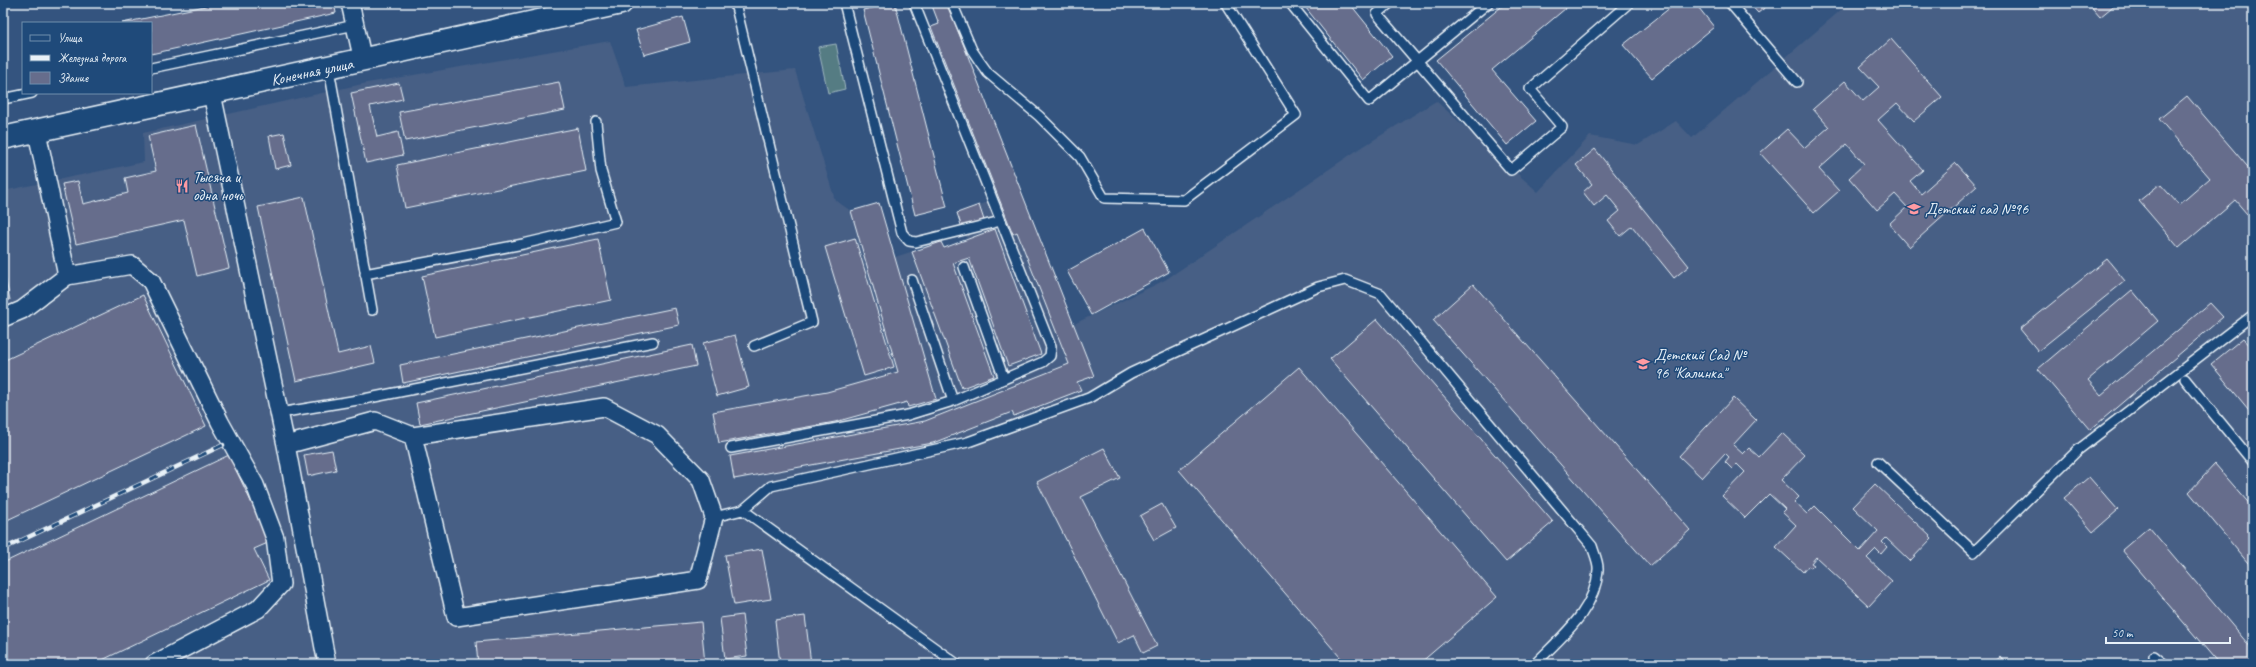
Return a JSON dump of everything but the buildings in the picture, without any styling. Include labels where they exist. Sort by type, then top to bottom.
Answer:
[{"type":"street","points":[[350,3],[363,61]]},
{"type":"street","name":"Конечная улица","points":[[3,138],[212,94],[621,3]]},
{"type":"street","points":[[212,94],[286,445],[327,664]]},
{"type":"street","points":[[37,132],[67,276]]},
{"type":"street","points":[[3,318],[22,310],[67,276],[132,265],[151,281],[220,422],[255,485],[275,538],[281,584],[258,609],[154,664]]},
{"type":"street","points":[[286,445],[375,421],[413,436],[604,407],[658,435],[701,480],[714,517],[698,580],[456,617],[413,436]]},
{"type":"lane","points":[[735,3],[812,322],[754,346]]},
{"type":"lane","points":[[845,3],[902,233],[909,241],[916,242],[1001,221]]},
{"type":"lane","points":[[731,448],[908,415],[953,401],[1043,362],[1050,356],[1051,347],[914,3]]},
{"type":"lane","points":[[952,3],[972,50],[980,62],[988,72],[1039,116],[1080,157],[1104,198],[1184,200],[1296,115],[1226,4]]},
{"type":"lane","points":[[1290,3],[1369,101],[1488,3]]},
{"type":"lane","points":[[1390,3],[1377,14],[1511,170],[1562,127],[1530,89],[1630,3]]},
{"type":"lane","points":[[1730,3],[1797,82]]},
{"type":"lane","points":[[152,68],[355,25]]},
{"type":"lane","points":[[328,68],[372,310]]},
{"type":"lane","points":[[3,99],[27,94]]},
{"type":"lane","points":[[365,274],[523,244],[616,222],[602,171],[596,122]]},
{"type":"lane","points":[[964,267],[1004,379]]},
{"type":"lane","points":[[912,280],[953,401]]},
{"type":"lane","points":[[714,517],[743,510],[771,486],[968,442],[1089,398],[1138,370],[1318,287],[1345,280],[1381,294],[1592,546],[1598,569],[1592,598],[1574,624],[1535,664]]},
{"type":"lane","points":[[1878,462],[1974,552],[2078,450],[2253,314]]},
{"type":"lane","points":[[279,413],[364,399],[653,342]]},
{"type":"lane","points":[[2186,379],[2253,462]]},
{"type":"lane","points":[[743,510],[957,664]]},
{"type":"lane","points":[[2154,656],[2164,664]]},
{"type":"shaded area","points":[[931,3],[947,3],[1074,324],[1165,280],[1356,151],[1436,101],[1538,192],[1590,136],[1638,145],[1676,121],[1692,138],[1849,3],[2253,3],[2253,664],[3,664],[3,191],[144,162],[143,133],[367,83],[610,41],[626,87],[795,70],[835,200],[851,211],[879,203],[895,257],[941,242],[944,248],[967,240],[957,213],[999,198]]},
{"type":"green space","points":[[836,44],[845,89],[828,93],[818,47]]},
{"type":"railway","points":[[3,549],[223,445]]},
{"type":"place","name":"Тысяча и одна ночь","points":[[182,186]]},
{"type":"place","name":"Детский сад №96","points":[[1914,209]]},
{"type":"place","name":"Детский Сад № 96 \"Калинка\"","points":[[1643,364]]}]
